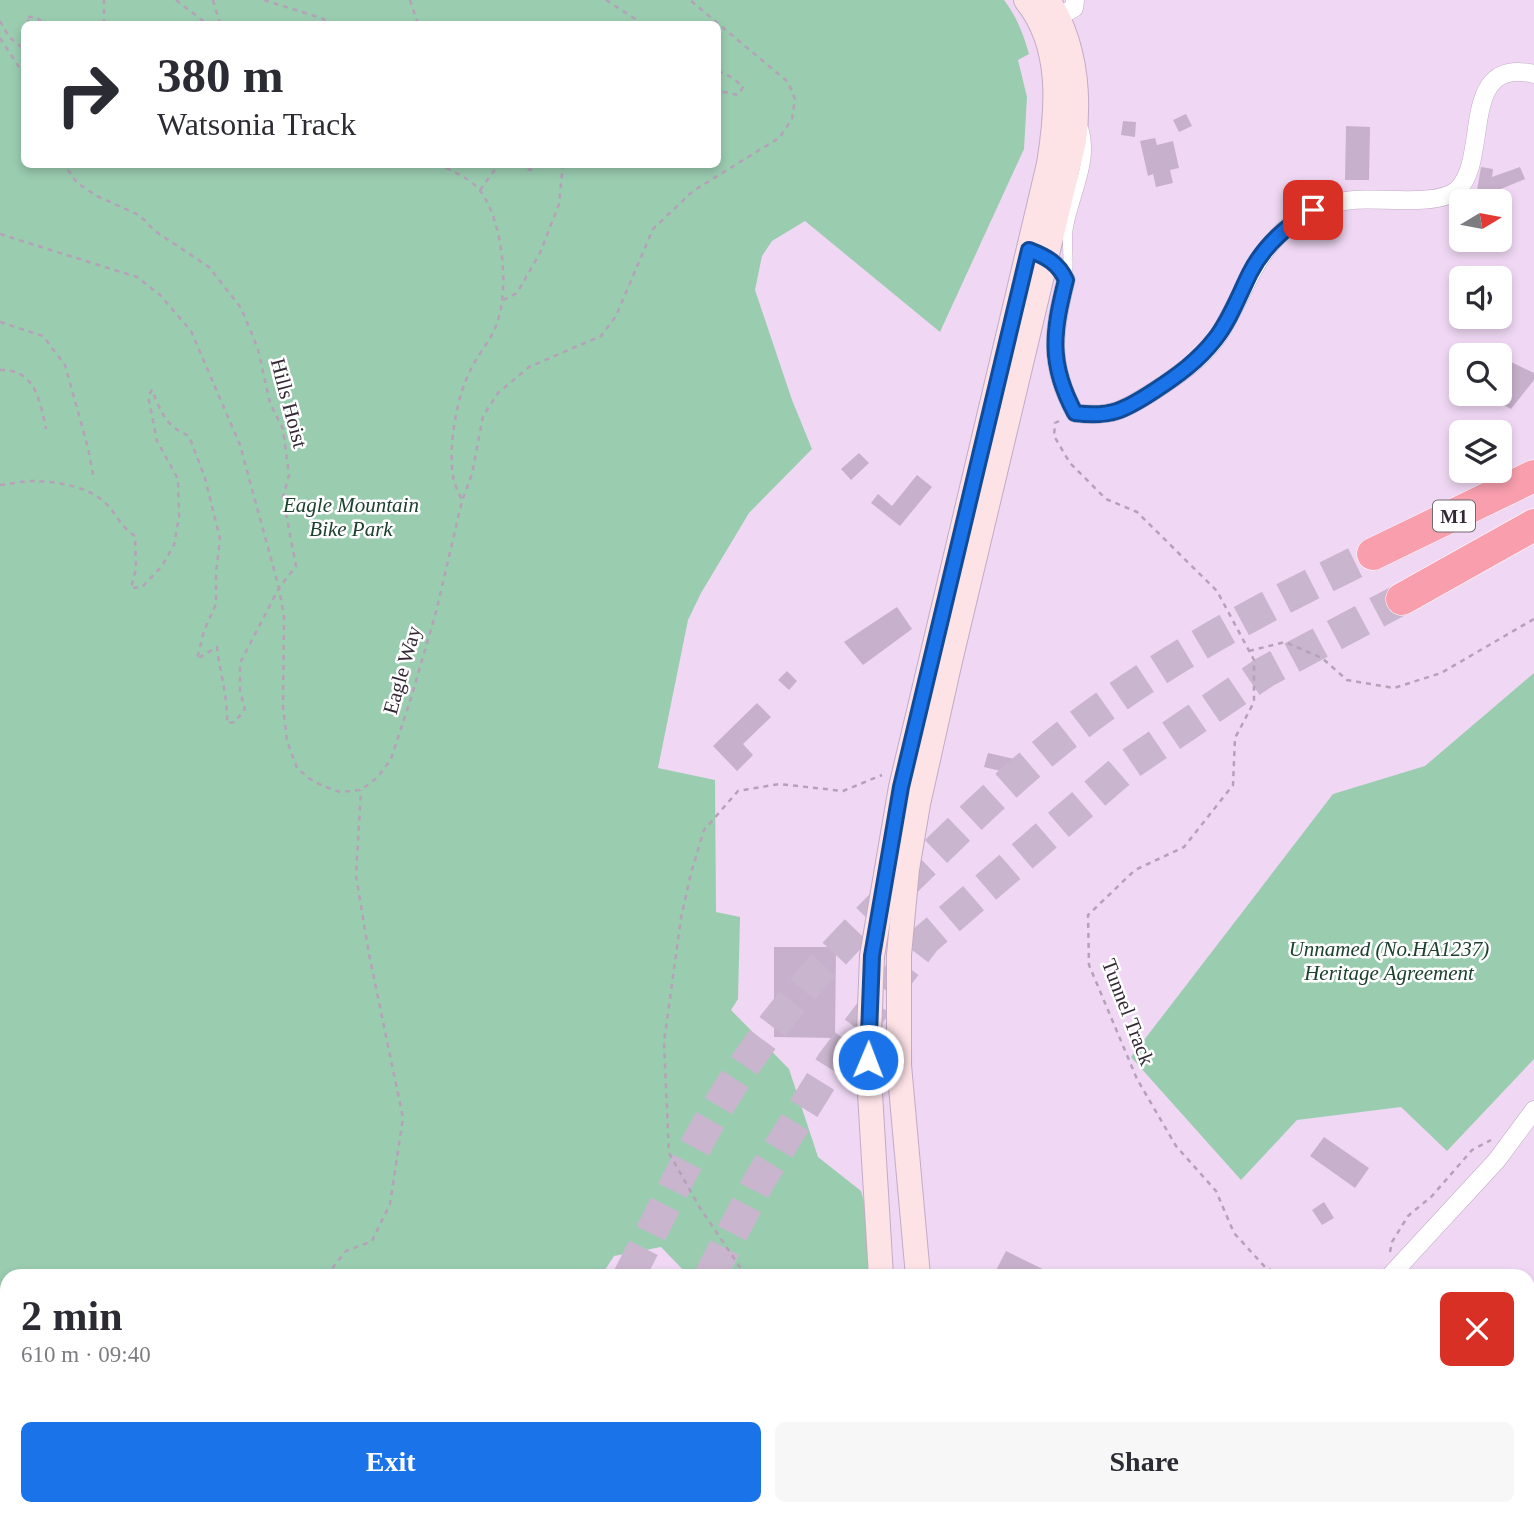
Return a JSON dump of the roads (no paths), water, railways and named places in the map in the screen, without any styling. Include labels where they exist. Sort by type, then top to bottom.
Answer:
[{"type":"highway","name":"M1","points":[[1373,554],[1534,476]]},
{"type":"highway","name":"M1","points":[[1402,599],[1534,525]]},
{"type":"main road","points":[[1026,0],[1056,10]]},
{"type":"main road","points":[[917,1269],[888,929],[886,865],[906,764],[1038,253],[1070,158],[1077,115],[1075,72],[1056,10]]},
{"type":"main road","points":[[881,1269],[868,1060],[869,986],[907,869],[918,804],[1038,253],[1056,105],[1056,10]]},
{"type":"street","points":[[1038,253],[1061,270],[1066,280],[1054,349],[1067,398],[1075,413],[1098,416],[1117,411],[1146,396],[1191,364],[1217,337],[1262,255],[1287,227],[1302,216],[1313,210],[1351,200],[1436,198],[1450,195],[1460,188],[1471,163],[1487,89],[1494,80],[1505,75],[1534,74]]},
{"type":"street","points":[[1396,1269],[1497,1160],[1534,1110]]},
{"type":"lane","points":[[1066,280],[1070,265],[1066,246],[1088,144],[1077,115]]},
{"type":"tunnel","points":[[633,1269],[708,1124],[757,1048],[818,972],[862,924],[933,855],[1030,764],[1140,681],[1238,623],[1373,554]]},
{"type":"tunnel","points":[[714,1269],[759,1181],[832,1063],[925,940],[1128,765],[1265,672],[1402,599]]},
{"type":"park label","name":"Eagle Mountain Bike Park","points":[[351,517]]},
{"type":"park label","name":"Unnamed (No.HA1237) Heritage Agreement","points":[[1389,961]]}]
